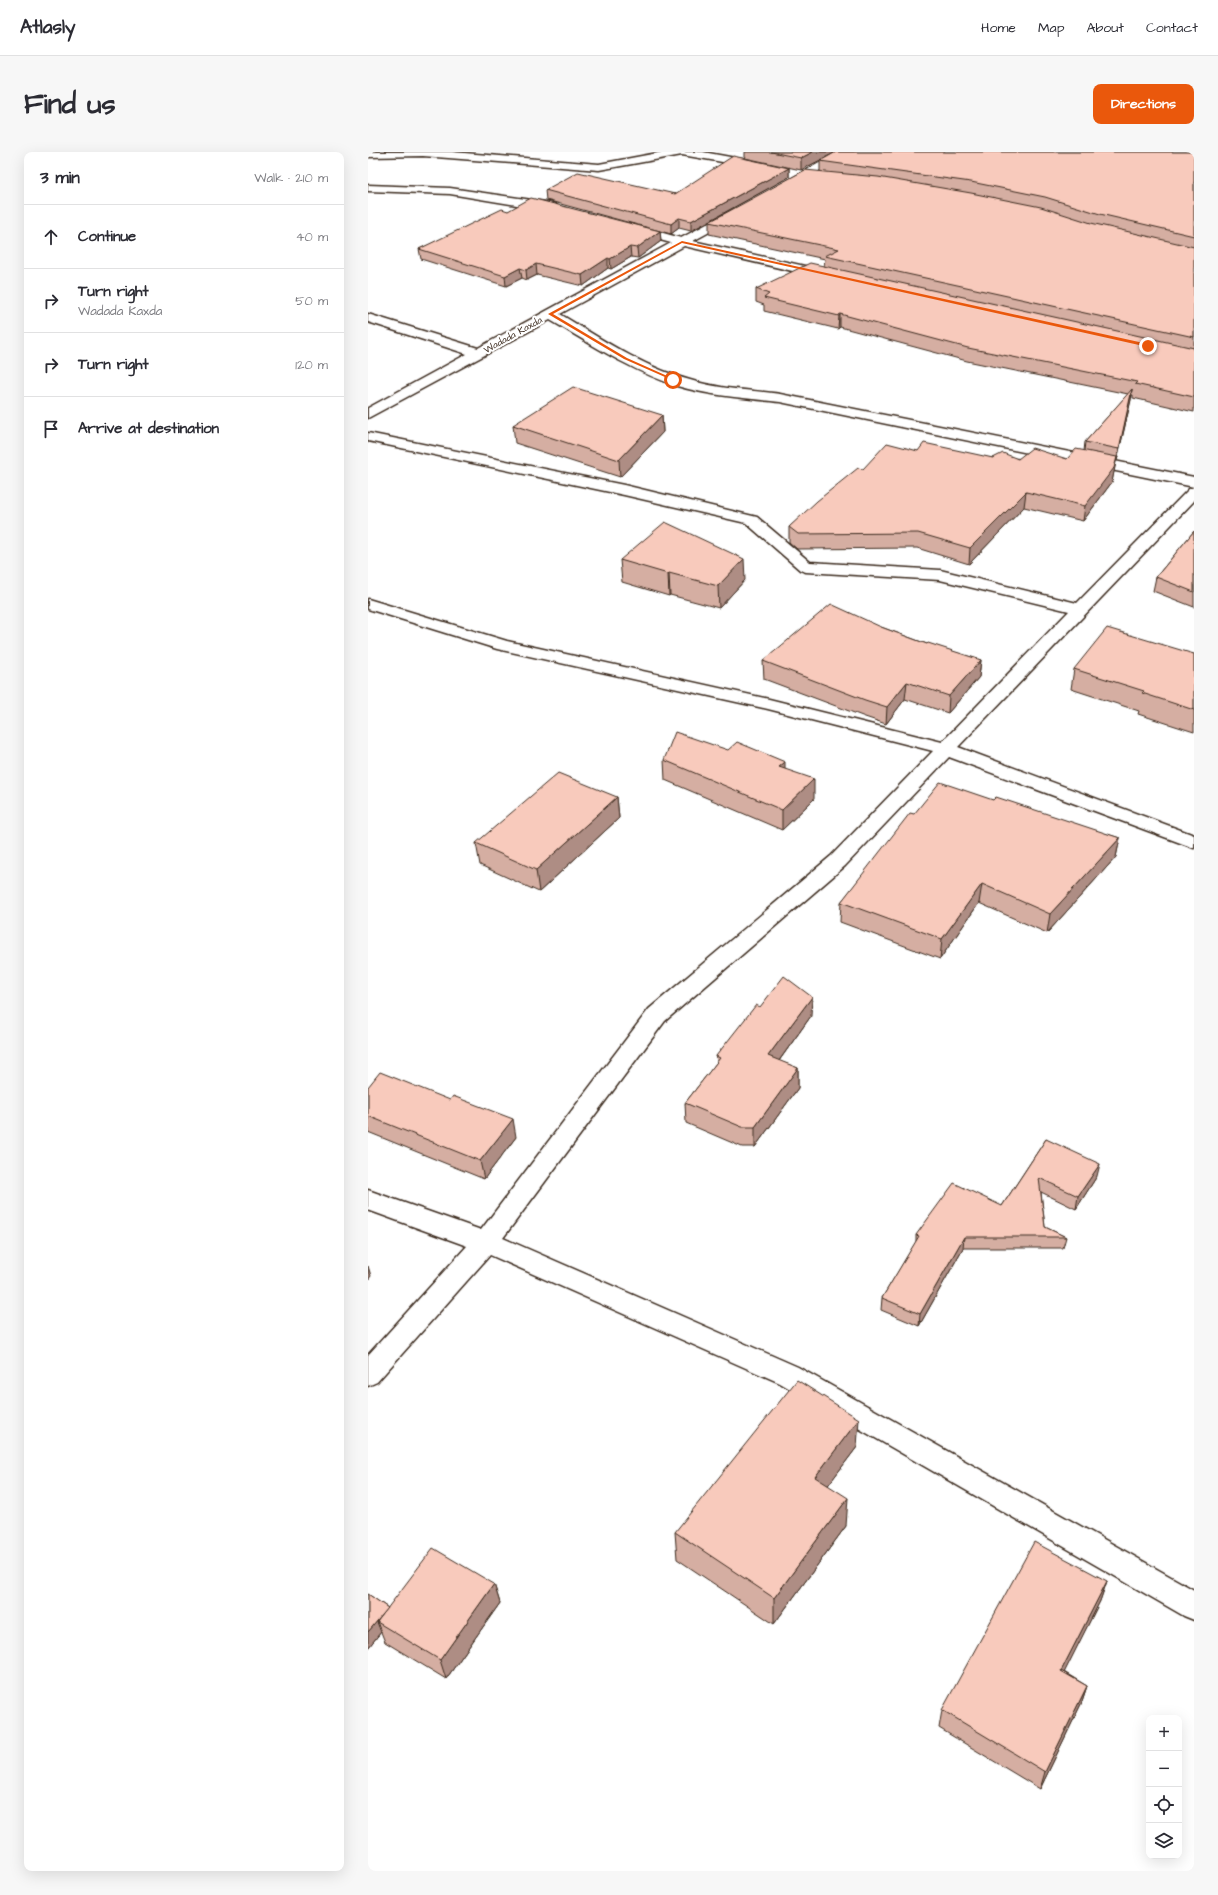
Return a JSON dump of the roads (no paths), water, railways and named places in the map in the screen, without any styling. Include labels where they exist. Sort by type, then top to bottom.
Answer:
[{"type":"street","points":[[368,154],[422,153],[599,167],[681,152]]},
{"type":"street","points":[[684,152],[772,168]]},
{"type":"street","points":[[775,191],[847,152]]},
{"type":"street","points":[[787,172],[802,176],[825,179]]},
{"type":"street","points":[[368,188],[450,191],[544,205],[567,211]]},
{"type":"street","name":"Wadada Kaxda","points":[[369,412],[748,206]]},
{"type":"street","points":[[620,226],[682,242],[837,277]]},
{"type":"street","points":[[550,314],[626,358],[673,380],[720,391],[788,400],[1194,482]]},
{"type":"street","points":[[368,318],[478,354]]},
{"type":"street","points":[[368,437],[624,490],[752,520],[806,567],[940,575],[1080,609]]},
{"type":"street","points":[[368,1374],[486,1242],[657,1015],[838,861],[1194,492]]},
{"type":"street","points":[[368,604],[503,645],[769,704],[946,750],[1194,842]]},
{"type":"street","points":[[368,1200],[486,1242],[790,1376],[1194,1606]]}]
